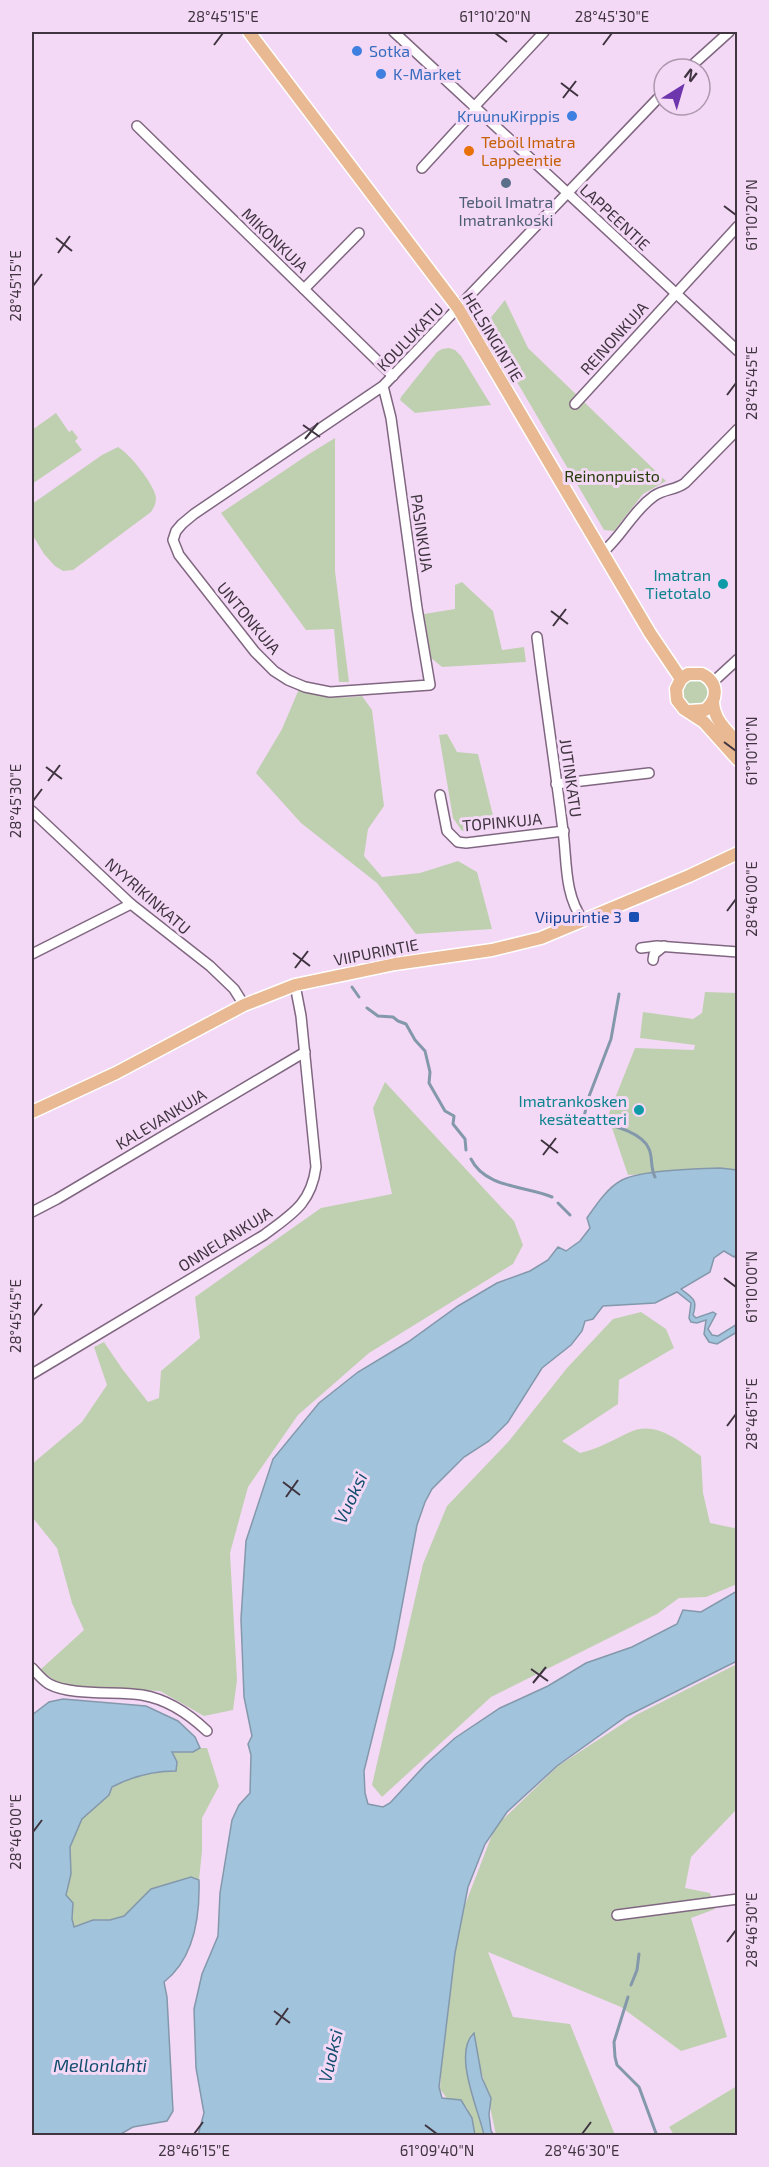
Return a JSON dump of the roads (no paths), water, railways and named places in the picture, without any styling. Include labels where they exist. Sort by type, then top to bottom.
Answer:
[{"type":"main road","name":"HELSINGINTIE","points":[[249,32],[458,308],[650,633],[681,679]]},
{"type":"main road","points":[[738,742],[717,719],[713,711],[715,694],[712,682],[698,672],[688,674],[681,679],[676,689],[677,700],[684,709],[704,722],[738,760]]},
{"type":"main road","points":[[690,711],[705,710],[713,702]]},
{"type":"main road","name":"VIIPURINTIE","points":[[32,1112],[116,1073],[244,1005],[295,985],[395,964],[519,945],[542,938],[738,853]]},
{"type":"street","name":"LAPPEENTIE","points":[[394,32],[738,351]]},
{"type":"street","points":[[422,168],[544,32]]},
{"type":"street","points":[[701,57],[729,32]]},
{"type":"street","name":"KOULUKATU","points":[[173,540],[176,531],[194,514],[383,386],[652,104]]},
{"type":"street","name":"MIKONKUJA","points":[[137,126],[393,376]]},
{"type":"street","name":"REINONKUJA","points":[[575,404],[675,292],[738,226]]},
{"type":"street","points":[[304,290],[359,233]]},
{"type":"street","name":"PASINKUJA","points":[[383,386],[391,418],[430,685]]},
{"type":"street","points":[[602,553],[643,505],[659,493],[678,488],[686,483],[738,429]]},
{"type":"street","name":"UNTONKUJA","points":[[173,540],[179,555],[255,652],[274,671],[288,680],[305,687],[330,692],[430,685]]},
{"type":"street","name":"JUTINKATU","points":[[537,638],[564,831],[568,882],[574,905],[583,920]]},
{"type":"street","points":[[712,682],[738,659]]},
{"type":"street","points":[[556,784],[649,773]]},
{"type":"street","name":"TOPINKUJA","points":[[440,795],[447,831],[458,842],[466,843],[564,831]]},
{"type":"street","name":"NYYRIKINKATU","points":[[32,811],[131,904],[210,966],[234,989],[244,1005]]},
{"type":"street","points":[[32,954],[131,904]]},
{"type":"street","points":[[653,960],[654,954],[664,946]]},
{"type":"street","points":[[641,948],[664,946],[738,952]]},
{"type":"street","name":"ONNELANKUJA","points":[[32,1374],[264,1235],[297,1210],[307,1198],[314,1184],[316,1167],[305,1052],[295,985]]},
{"type":"street","name":"KALEVANKUJA","points":[[32,1212],[305,1052]]},
{"type":"street","points":[[32,1668],[45,1682],[64,1689],[143,1695],[163,1701],[196,1721],[207,1731]]},
{"type":"street","points":[[617,1915],[738,1899]]},
{"type":"water","name":"Vuoksi","points":[[720,1168],[737,1170],[737,1254],[734,1257],[724,1251],[714,1258],[710,1272],[681,1289],[695,1302],[693,1315],[696,1318],[713,1312],[716,1314],[708,1329],[712,1335],[718,1336],[737,1324],[737,1332],[717,1344],[709,1342],[704,1334],[706,1320],[691,1322],[689,1318],[691,1303],[677,1292],[655,1303],[603,1306],[593,1319],[585,1321],[582,1331],[571,1345],[542,1368],[508,1422],[489,1441],[464,1457],[432,1489],[417,1525],[394,1649],[364,1771],[368,1804],[383,1807],[390,1803],[426,1764],[455,1738],[500,1708],[548,1686],[586,1663],[632,1647],[677,1624],[683,1610],[701,1612],[737,1591],[737,1661],[627,1716],[557,1766],[507,1812],[485,1844],[468,1887],[455,1953],[439,2087],[442,2098],[461,2100],[472,2118],[475,2135],[198,2135],[204,2113],[196,2068],[194,2009],[202,1974],[218,1936],[220,1893],[232,1820],[239,1805],[250,1793],[251,1755],[248,1744],[252,1736],[244,1697],[241,1619],[246,1541],[273,1459],[319,1403],[358,1372],[408,1342],[458,1306],[497,1283],[530,1271],[548,1260],[558,1247],[566,1251],[580,1241],[590,1228],[587,1218],[602,1197],[617,1183],[631,1177],[656,1172]]},
{"type":"water","name":"Mellonlahti","points":[[63,1699],[146,1706],[178,1721],[195,1737],[200,1748],[193,1752],[172,1752],[177,1762],[176,1771],[143,1775],[112,1787],[109,1795],[82,1819],[70,1847],[71,1874],[66,1895],[73,1903],[74,1927],[93,1920],[110,1920],[124,1916],[151,1889],[191,1877],[199,1880],[194,1936],[183,1961],[164,1982],[167,1997],[173,2111],[167,2121],[133,2127],[119,2135],[32,2135],[32,1715],[49,1702]]},
{"type":"water","points":[[474,2033],[482,2078],[491,2098],[489,2114],[491,2131],[494,2135],[484,2135],[466,2068],[468,2042]]},
{"type":"waterway","points":[[352,987],[359,997]]},
{"type":"waterway","points":[[619,994],[611,1039],[588,1099],[584,1117],[621,1128],[645,1142],[649,1149],[655,1177]]},
{"type":"waterway","points":[[367,1008],[378,1016],[393,1017],[406,1024],[415,1040],[425,1051],[430,1072],[429,1083],[445,1111],[454,1116],[453,1124],[465,1139],[466,1150]]},
{"type":"waterway","points":[[471,1159],[477,1169],[496,1181],[552,1197]]},
{"type":"waterway","points":[[558,1203],[570,1215]]},
{"type":"waterway","points":[[631,1985],[637,1970],[639,1954]]},
{"type":"waterway","points":[[628,1997],[614,2042],[615,2057],[617,2065],[639,2087],[657,2136]]},
{"type":"place","name":"Sotka","points":[[357,51]]},
{"type":"place","name":"K-Market","points":[[381,74]]},
{"type":"place","name":"KruunuKirppis","points":[[572,116]]},
{"type":"place","name":"Teboil Imatra Lappeentie","points":[[469,151]]},
{"type":"place","name":"Teboil Imatra Imatrankoski","points":[[506,183]]},
{"type":"place","name":"Imatran Tietotalo","points":[[723,584]]},
{"type":"place","name":"Viipurintie 3","points":[[634,917]]},
{"type":"place","name":"Imatrankosken kesäteatteri","points":[[639,1110]]},
{"type":"park label","name":"Reinonpuisto","points":[[612,476]]}]
